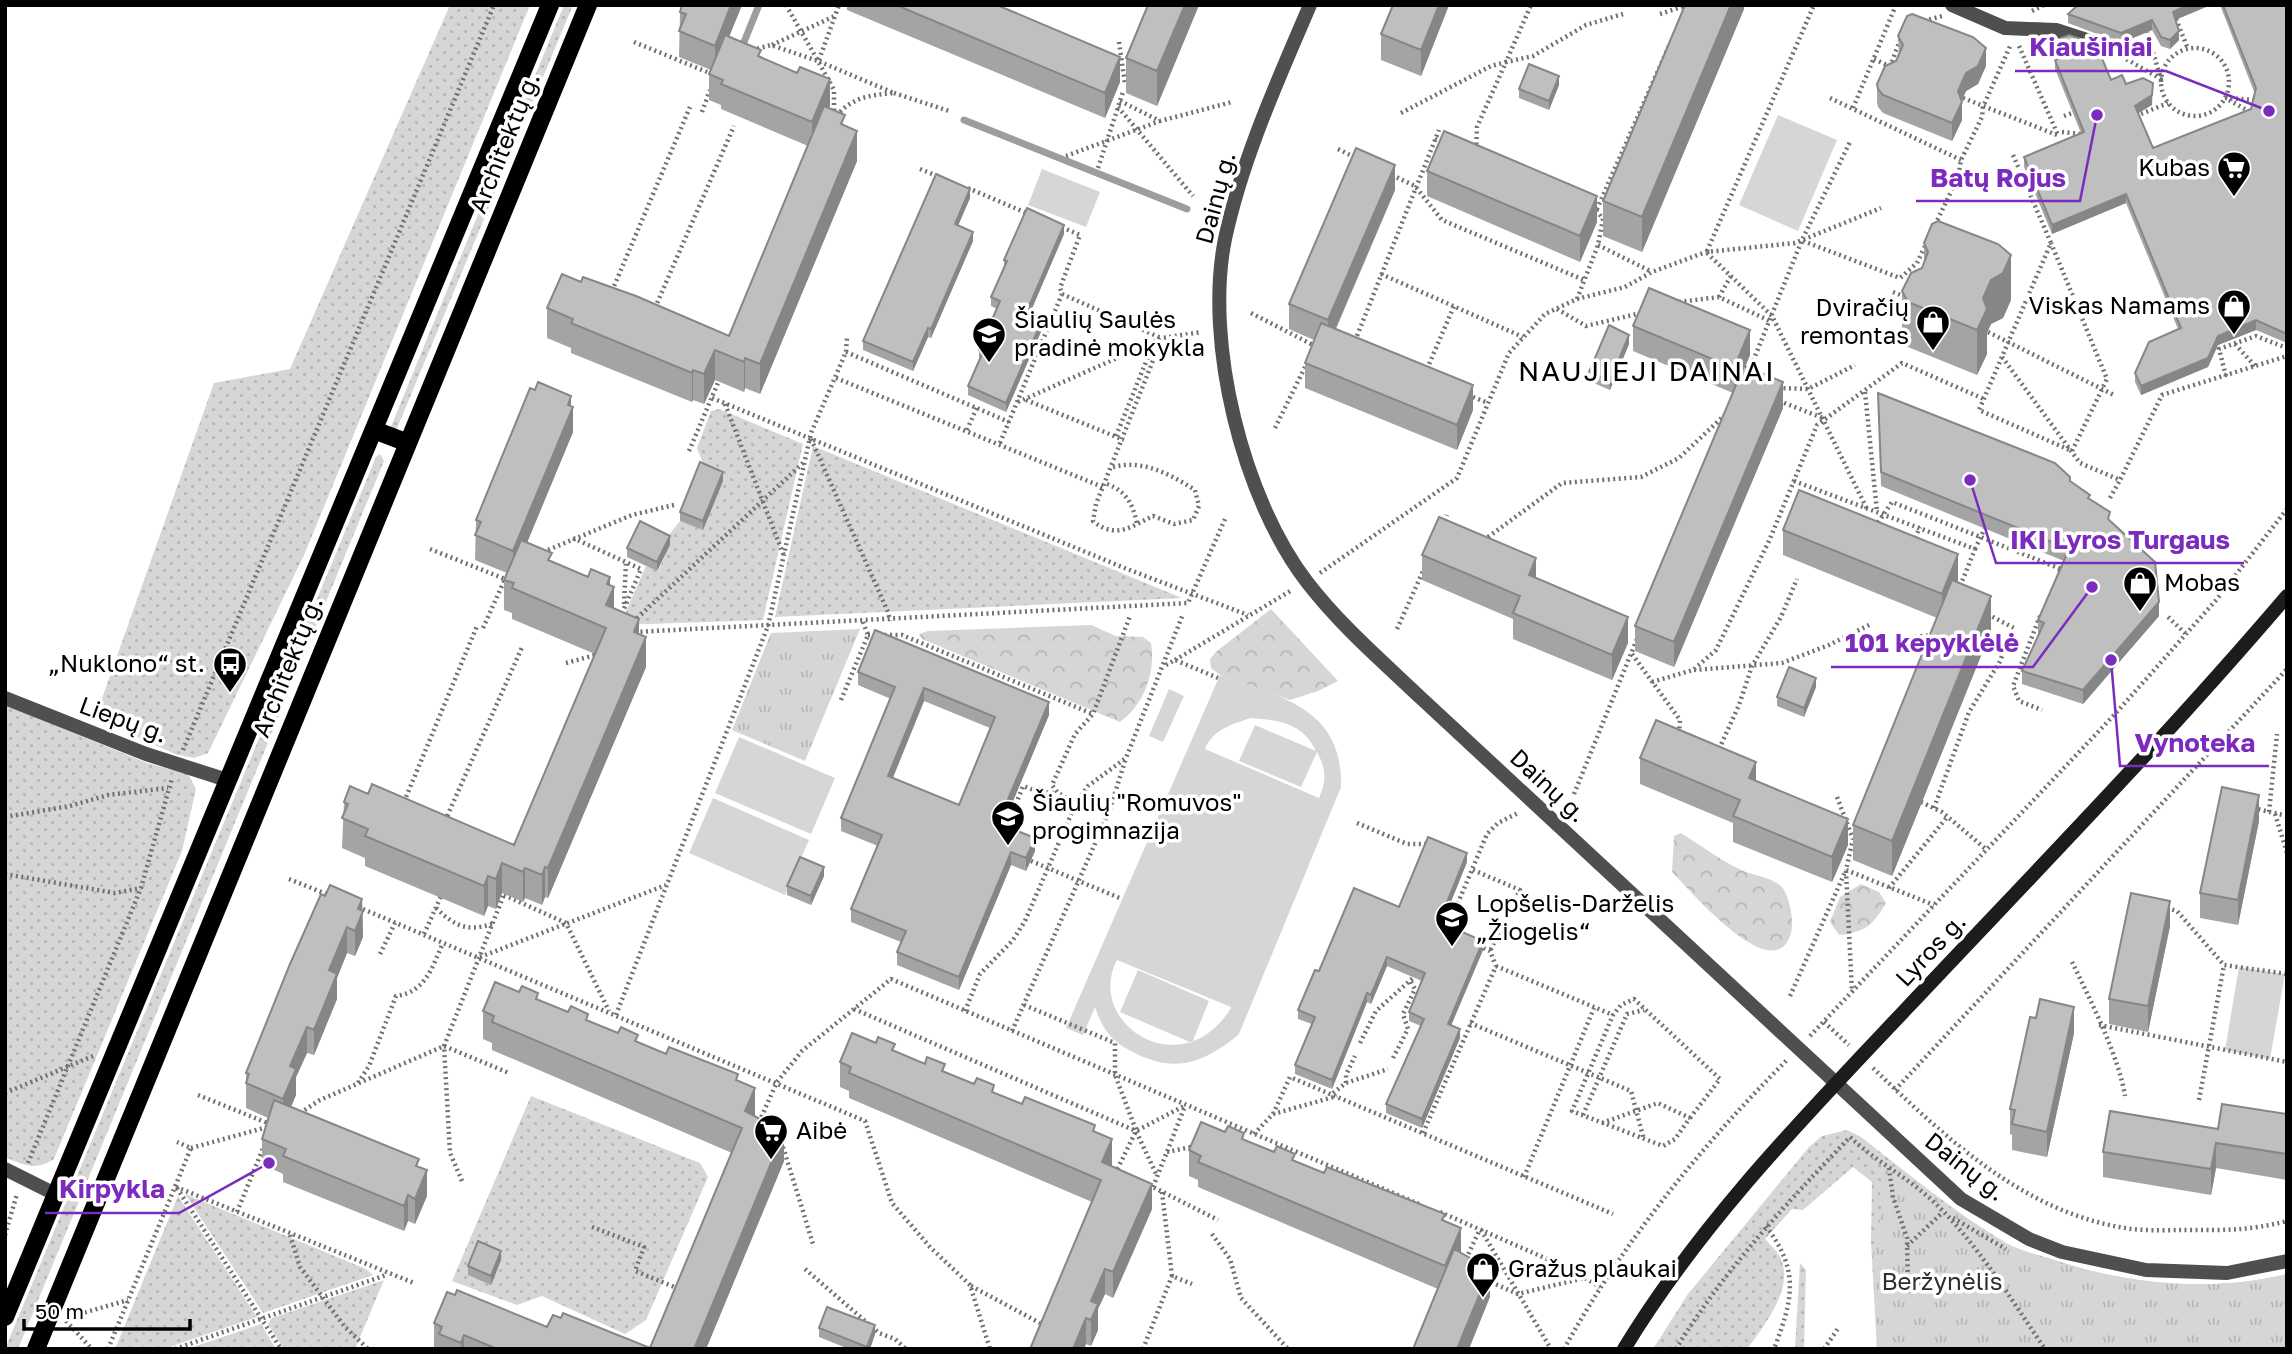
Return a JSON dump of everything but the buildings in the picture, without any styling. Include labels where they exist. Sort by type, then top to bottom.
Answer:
[{"type":"main road","name":"Architektų g.","points":[[5,1317],[550,5]]},
{"type":"main road","name":"Architektų g.","points":[[36,1349],[588,5]]},
{"type":"main road","points":[[374,430],[408,443]]},
{"type":"street","name":"Dainų g.","points":[[1310,5],[1281,75],[1233,211],[1225,239],[1221,305],[1226,371],[1247,468],[1284,549],[1306,581],[1365,645],[1952,1192],[2029,1239],[2062,1252],[2146,1270],[2227,1273],[2287,1261]]},
{"type":"street","points":[[1957,8],[2005,28],[2056,30],[2099,44]]},
{"type":"street","name":"Lyros g.","points":[[1625,1349],[1648,1310],[1698,1242],[1835,1084],[2106,797],[2287,596]]},
{"type":"street","name":"Liepų g.","points":[[5,698],[227,780]]},
{"type":"street","points":[[5,1169],[55,1194]]},
{"type":"path","points":[[5,1234],[22,1178],[66,1066],[141,888],[177,763],[494,5]]},
{"type":"path","points":[[786,5],[834,90],[834,120],[848,103],[870,95],[894,93]]},
{"type":"path","points":[[818,61],[839,5]]},
{"type":"path","points":[[1467,153],[1478,158],[1475,146],[1477,127],[1531,5]]},
{"type":"path","points":[[1706,252],[1814,5]]},
{"type":"path","points":[[1853,108],[1896,5]]},
{"type":"path","points":[[1660,13],[1686,6]]},
{"type":"path","points":[[1680,19],[1686,6]]},
{"type":"path","points":[[1917,23],[1957,8]]},
{"type":"path","points":[[1401,113],[1491,66],[1533,56],[1586,25],[1623,14]]},
{"type":"path","points":[[748,51],[771,45],[835,16]]},
{"type":"path","points":[[2176,19],[2188,49]]},
{"type":"path","points":[[2147,32],[2161,79],[2168,103],[2186,115],[2198,116],[2218,107],[2225,98],[2228,80],[2222,62],[2207,50],[2188,49],[2169,60],[2161,79],[2149,83]]},
{"type":"path","points":[[1934,226],[1958,177],[1961,160],[1982,117],[1983,107],[2015,35],[2058,135],[1983,107],[1963,98]]},
{"type":"path","points":[[1889,66],[1902,36]]},
{"type":"path","points":[[634,42],[716,75],[720,67]]},
{"type":"path","points":[[1119,42],[1125,84]]},
{"type":"path","points":[[2099,44],[2161,79]]},
{"type":"path","points":[[771,45],[818,61],[894,93],[949,111]]},
{"type":"path","points":[[1596,211],[1669,45]]},
{"type":"path","points":[[1873,59],[1899,71]]},
{"type":"path","points":[[702,112],[711,88]]},
{"type":"path","points":[[1098,168],[1123,92]]},
{"type":"path","points":[[1830,98],[1961,160]]},
{"type":"path","points":[[2225,98],[2257,100]]},
{"type":"path","points":[[2225,98],[2252,113]]},
{"type":"path","points":[[1066,156],[1160,121],[1232,102]]},
{"type":"path","points":[[2136,117],[2168,103]]},
{"type":"path","points":[[1119,104],[1160,121]]},
{"type":"path","points":[[1119,104],[1137,130],[1193,196]]},
{"type":"path","points":[[607,301],[690,107]]},
{"type":"path","points":[[2064,116],[2073,113]]},
{"type":"path","points":[[651,318],[734,126]]},
{"type":"path","points":[[1352,346],[1439,130]]},
{"type":"path","points":[[2062,132],[2081,134]]},
{"type":"path","points":[[1435,139],[1456,148]]},
{"type":"path","points":[[1747,375],[1802,240],[1850,142]]},
{"type":"path","points":[[1338,149],[1360,160]]},
{"type":"path","points":[[2013,155],[2107,379],[2072,451]]},
{"type":"path","points":[[920,169],[946,179]]},
{"type":"path","points":[[1382,170],[1415,186],[1442,220],[1584,280]]},
{"type":"path","points":[[958,184],[1043,220]]},
{"type":"path","points":[[1577,299],[1598,245],[1603,219],[1587,204]]},
{"type":"path","points":[[1335,564],[1457,478],[1509,353],[1545,314],[1577,299],[1625,287],[1652,272],[1706,252],[1802,240],[1881,208]]},
{"type":"path","points":[[1000,443],[1062,295],[1060,288],[1080,235],[1055,225]]},
{"type":"path","points":[[1802,240],[1900,278],[1917,263],[1928,238]]},
{"type":"path","points":[[2051,243],[1979,410],[2072,451]]},
{"type":"path","points":[[1598,245],[1652,272]]},
{"type":"path","points":[[1706,252],[1771,318],[1867,509]]},
{"type":"path","points":[[1381,274],[1523,337]]},
{"type":"path","points":[[1719,297],[1731,276]]},
{"type":"path","points":[[1893,292],[1915,302]]},
{"type":"path","points":[[1062,295],[1162,338]]},
{"type":"path","points":[[1671,303],[1719,297],[1771,318]]},
{"type":"path","points":[[1427,369],[1454,306]]},
{"type":"path","points":[[1557,309],[1586,326],[1648,312]]},
{"type":"path","points":[[1251,313],[1316,346],[1322,346]]},
{"type":"path","points":[[1018,402],[1162,338],[1202,332]]},
{"type":"path","points":[[1988,332],[2114,395]]},
{"type":"path","points":[[2226,376],[2219,349],[2256,336],[2287,348]]},
{"type":"path","points":[[617,1015],[768,626],[810,438],[846,352],[847,337]]},
{"type":"path","points":[[1113,467],[1129,463],[1177,478],[1195,490],[1199,506],[1193,520],[1174,524],[1153,516],[1116,531],[1103,530],[1093,521],[1096,504],[1106,486],[1113,467],[1124,440],[1162,338]]},
{"type":"path","points":[[1116,436],[1154,342]]},
{"type":"path","points":[[2235,344],[2255,366]]},
{"type":"path","points":[[1275,428],[1316,346]]},
{"type":"path","points":[[846,352],[1009,422]]},
{"type":"path","points":[[2002,356],[2080,463],[2120,480]]},
{"type":"path","points":[[2110,498],[2162,395],[2287,356]]},
{"type":"path","points":[[1693,670],[1716,650],[1769,541],[1817,425],[1902,363],[1984,399]]},
{"type":"path","points":[[1769,387],[1808,389],[1855,365]]},
{"type":"path","points":[[689,451],[721,378]]},
{"type":"path","points":[[836,378],[1123,492],[1131,503],[1137,523]]},
{"type":"path","points":[[1865,391],[1880,513]]},
{"type":"path","points":[[1463,393],[1488,403]]},
{"type":"path","points":[[712,398],[1249,616]]},
{"type":"path","points":[[1025,399],[1124,440]]},
{"type":"path","points":[[1777,400],[1823,420]]},
{"type":"path","points":[[725,403],[785,557]]},
{"type":"path","points":[[967,430],[977,407]]},
{"type":"path","points":[[1488,537],[1562,483],[1641,477],[1679,458],[1730,410]]},
{"type":"path","points":[[810,438],[890,621]]},
{"type":"path","points":[[629,625],[805,461]]},
{"type":"path","points":[[1794,481],[1975,549]]},
{"type":"path","points":[[1871,533],[1880,513],[1892,502],[2061,569],[2055,582]]},
{"type":"path","points":[[541,553],[632,515],[674,505]]},
{"type":"path","points":[[1564,1349],[1600,1287],[1694,1161],[2186,634],[2287,509]]},
{"type":"path","points":[[1442,527],[1447,515]]},
{"type":"path","points":[[629,632],[1188,604],[1225,519]]},
{"type":"path","points":[[1911,549],[1920,527]]},
{"type":"path","points":[[1955,598],[1985,528]]},
{"type":"path","points":[[573,538],[641,569],[619,621]]},
{"type":"path","points":[[430,550],[505,579],[514,576]]},
{"type":"path","points":[[624,609],[626,562]]},
{"type":"path","points":[[1397,629],[1425,565]]},
{"type":"path","points":[[403,803],[480,627],[505,579]]},
{"type":"path","points":[[1718,749],[1740,705],[1752,666],[1781,617],[1797,579]]},
{"type":"path","points":[[1165,665],[1306,581]]},
{"type":"path","points":[[2042,710],[2019,701],[2013,686],[2044,607]]},
{"type":"path","points":[[1934,808],[1969,712],[1999,663],[2014,628],[1977,609]]},
{"type":"path","points":[[1013,1031],[1109,812],[1126,758],[1183,614]]},
{"type":"path","points":[[1076,803],[1058,793],[1052,785],[1075,734],[1093,714],[1130,617]]},
{"type":"path","points":[[2168,617],[2186,634]]},
{"type":"path","points":[[841,701],[868,635],[863,622]]},
{"type":"path","points":[[1652,682],[1693,670],[1782,663],[1829,645],[1871,624]]},
{"type":"path","points":[[1574,794],[1632,653],[1636,633]]},
{"type":"path","points":[[1904,638],[1940,634]]},
{"type":"path","points":[[868,635],[902,635],[1093,714]]},
{"type":"path","points":[[444,822],[523,645]]},
{"type":"path","points":[[566,663],[605,652]]},
{"type":"path","points":[[1632,653],[1680,720],[1679,733]]},
{"type":"path","points":[[1175,660],[1218,678]]},
{"type":"path","points":[[2287,669],[1895,1090],[1975,1162],[2044,1202],[2073,1214],[2133,1229],[2250,1231],[2287,1221]]},
{"type":"path","points":[[2269,813],[2277,734]]},
{"type":"path","points":[[965,1011],[980,974],[1013,940],[1025,921],[1076,803],[1088,786],[1126,758]]},
{"type":"path","points":[[999,834],[1003,836],[1023,786],[1040,792],[1058,793]]},
{"type":"path","points":[[5,817],[108,795],[169,788]]},
{"type":"path","points":[[1790,996],[1846,870],[1853,839],[1837,797]]},
{"type":"path","points":[[1922,802],[1948,816],[1987,850]]},
{"type":"path","points":[[1437,936],[1446,931],[1493,828],[1534,804]]},
{"type":"path","points":[[2244,806],[2287,816]]},
{"type":"path","points":[[2275,814],[2287,853]]},
{"type":"path","points":[[1889,888],[1948,816]]},
{"type":"path","points":[[1357,823],[1407,844],[1427,842],[1439,847]]},
{"type":"path","points":[[1465,857],[1477,862]]},
{"type":"path","points":[[1031,861],[1122,899]]},
{"type":"path","points":[[1473,870],[1520,890],[1490,951]]},
{"type":"path","points":[[1846,870],[1934,905]]},
{"type":"path","points":[[1846,870],[1852,993]]},
{"type":"path","points":[[5,874],[115,893],[141,888]]},
{"type":"path","points":[[289,879],[336,898]]},
{"type":"path","points":[[463,1181],[450,1153],[444,1045],[508,885]]},
{"type":"path","points":[[479,957],[666,885]]},
{"type":"path","points":[[424,934],[443,891]]},
{"type":"path","points":[[504,895],[566,923],[610,1012]]},
{"type":"path","points":[[348,903],[865,1121],[892,1203],[930,1247],[970,1286],[1040,1324]]},
{"type":"path","points":[[436,908],[455,926],[474,929],[493,923]]},
{"type":"path","points":[[2165,908],[2177,911],[2224,965],[2287,974]]},
{"type":"path","points":[[380,954],[395,923]]},
{"type":"path","points":[[1446,931],[1457,936]]},
{"type":"path","points":[[1468,941],[1490,951],[1496,966],[1612,1015]]},
{"type":"path","points":[[358,1084],[369,1066],[396,996],[411,994],[423,984],[443,943]]},
{"type":"path","points":[[2072,962],[2123,1080],[2125,1096]]},
{"type":"path","points":[[2199,1100],[2211,1047],[2224,965]]},
{"type":"path","points":[[1423,1133],[1496,966]]},
{"type":"path","points":[[754,1133],[777,1082],[802,1051],[891,979],[1480,1229],[1600,1287]]},
{"type":"path","points":[[1360,1043],[1376,1011],[1412,979],[1415,989],[1403,1014],[1408,1030],[1393,1058]]},
{"type":"path","points":[[1634,999],[1720,1079],[1675,1139],[1663,1146],[1572,1111],[1612,1015],[1621,1005],[1634,999]]},
{"type":"path","points":[[1024,1006],[1115,1043],[1115,1075],[1136,1131],[1157,1176]]},
{"type":"path","points":[[1524,1177],[1594,1007]]},
{"type":"path","points":[[854,1009],[1136,1131]]},
{"type":"path","points":[[1583,1115],[1627,1014],[1644,1010]]},
{"type":"path","points":[[1470,1023],[1631,1091],[1644,1140]]},
{"type":"path","points":[[2099,1025],[2287,1062]]},
{"type":"path","points":[[295,1116],[320,1100],[444,1045],[509,1073]]},
{"type":"path","points":[[5,1093],[85,1057],[114,1052]]},
{"type":"path","points":[[1346,1083],[1346,1075],[1355,1056]]},
{"type":"path","points":[[1332,1094],[1346,1083],[1388,1069]]},
{"type":"path","points":[[1254,1134],[1273,1114],[1290,1077],[1613,1214]]},
{"type":"path","points":[[198,1095],[272,1126]]},
{"type":"path","points":[[1273,1114],[1338,1096]]},
{"type":"path","points":[[1602,1123],[1658,1102],[1689,1118]]},
{"type":"path","points":[[1111,1182],[1136,1131],[1186,1105]]},
{"type":"path","points":[[1153,1187],[1186,1105]]},
{"type":"path","points":[[177,1142],[191,1148],[272,1126]]},
{"type":"path","points":[[237,1212],[272,1126]]},
{"type":"path","points":[[1229,1134],[1237,1127]]},
{"type":"path","points":[[1676,1349],[1701,1308],[1766,1226],[1850,1137],[1943,1212],[1983,1261],[2045,1349]]},
{"type":"path","points":[[1166,1152],[1201,1145]]},
{"type":"path","points":[[783,1146],[814,1247]]},
{"type":"path","points":[[108,1349],[191,1148]]},
{"type":"path","points":[[1889,1167],[1893,1198],[1907,1246],[1908,1293]]},
{"type":"path","points":[[1115,1174],[1128,1178]]},
{"type":"path","points":[[1140,1182],[1218,1220]]},
{"type":"path","points":[[176,1187],[414,1283]]},
{"type":"path","points":[[176,1187],[281,1349]]},
{"type":"path","points":[[1143,1349],[1172,1276],[1162,1191]]},
{"type":"path","points":[[1907,1246],[1943,1212]]},
{"type":"path","points":[[1766,1226],[1783,1248],[1791,1273],[1785,1319],[1774,1349]]},
{"type":"path","points":[[592,1227],[645,1247],[635,1271],[677,1287]]},
{"type":"path","points":[[1461,1269],[1480,1229]]},
{"type":"path","points":[[1480,1229],[1550,1349]]},
{"type":"path","points":[[289,1234],[300,1267],[345,1327],[368,1349]]},
{"type":"path","points":[[1212,1234],[1230,1259],[1241,1298],[1288,1349]]},
{"type":"path","points":[[805,1269],[879,1333],[895,1339],[906,1349]]},
{"type":"path","points":[[175,1349],[387,1274]]},
{"type":"path","points":[[1172,1276],[1192,1284]]},
{"type":"path","points":[[1484,1279],[1518,1294],[1585,1278]]},
{"type":"path","points":[[970,1286],[990,1349]]},
{"type":"path","points":[[92,1349],[64,1319],[129,1299]]},
{"type":"path","points":[[1824,1349],[1839,1327]]},
{"type":"green space","points":[[450,5],[530,5],[305,553],[208,753],[194,758],[175,754],[95,718],[214,383],[290,369]]},
{"type":"green space","points":[[564,5],[573,5],[398,426],[396,430],[390,429]]},
{"type":"green space","points":[[1778,115],[1837,140],[1798,231],[1739,205]]},
{"type":"green space","points":[[1042,169],[1100,192],[1086,227],[1028,205]]},
{"type":"green space","points":[[719,409],[803,444],[763,620],[620,625],[646,566],[658,571],[670,545],[664,541],[680,521],[703,529],[723,481],[700,471],[703,463],[697,448],[711,411]]},
{"type":"green space","points":[[813,446],[1182,598],[775,617]]},
{"type":"green space","points":[[380,454],[384,461],[18,1349],[5,1349],[376,457]]},
{"type":"green space","points":[[1271,609],[1338,681],[1290,700],[1220,675],[1211,668],[1210,659],[1217,651]]},
{"type":"green space","points":[[1091,625],[1116,636],[1143,637],[1151,643],[1152,665],[1146,687],[1136,707],[1120,722],[922,639],[919,634],[928,631]]},
{"type":"green space","points":[[860,629],[805,761],[732,730],[771,633]]},
{"type":"green space","points":[[1220,675],[1286,699],[1304,710],[1320,723],[1332,739],[1339,760],[1341,787],[1239,1034],[1201,1059],[1174,1064],[1146,1058],[1118,1043],[1104,1028],[1095,1007],[1083,1035],[1066,1028]],"holes":[[[1251,718],[1280,722],[1297,729],[1316,751],[1255,725],[1239,761],[1301,787],[1317,752],[1324,775],[1319,798],[1205,749],[1218,732]],[[1117,960],[1231,1007],[1231,1008],[1210,1031],[1187,1043],[1164,1044],[1143,1037],[1125,1024],[1114,1005],[1110,983]]]},
{"type":"green space","points":[[1169,689],[1184,696],[1163,742],[1149,736]]},
{"type":"green space","points":[[5,705],[147,763],[188,774],[196,789],[182,851],[54,1159],[35,1166],[5,1157]]},
{"type":"green space","points":[[739,737],[835,778],[811,834],[715,793]]},
{"type":"green space","points":[[713,798],[809,840],[785,895],[689,853]]},
{"type":"green space","points":[[1681,833],[1733,866],[1770,880],[1784,890],[1792,923],[1791,933],[1782,948],[1768,950],[1751,943],[1732,930],[1712,914],[1672,872],[1674,836]]},
{"type":"green space","points":[[1861,884],[1879,892],[1886,903],[1868,926],[1856,932],[1839,935],[1830,922],[1840,897]]},
{"type":"green space","points":[[2239,967],[2285,974],[2270,1059],[2225,1050]]},
{"type":"green space","points":[[1138,970],[1209,1001],[1192,1043],[1120,1012]]},
{"type":"green space","points":[[531,1096],[700,1163],[708,1177],[646,1320],[625,1334],[542,1296],[517,1305],[452,1281]]},
{"type":"green space","name":"Beržynėlis","points":[[1847,1130],[1861,1137],[1969,1219],[2008,1244],[2023,1250],[2107,1274],[2167,1283],[2228,1283],[2287,1274],[2287,1349],[1877,1349],[1871,1242],[1872,1182],[1853,1167],[1803,1210],[1792,1209],[1765,1239],[1782,1261],[1783,1287],[1774,1310],[1747,1349],[1653,1349],[1688,1294],[1809,1147],[1822,1136]]},
{"type":"green space","name":"Beržynėlis","points":[[1903,1171],[1956,1213],[1999,1240],[2079,1269],[2149,1282],[2184,1284],[2253,1281],[2287,1274],[2287,1349],[1877,1349],[1873,1255],[1883,1206],[1880,1193],[1884,1183]]},
{"type":"green space","points":[[185,1194],[366,1269],[373,1275],[263,1313]]},
{"type":"green space","points":[[178,1196],[257,1317],[164,1349],[115,1349]]},
{"type":"green space","points":[[1800,1263],[1806,1270],[1804,1349],[1795,1349]]},
{"type":"green space","points":[[384,1280],[355,1349],[284,1349],[268,1324],[272,1318]]},
{"type":"green space","points":[[261,1324],[276,1349],[187,1349]]},
{"type":"waterway","points":[[742,47],[759,5]]},
{"type":"waterway","points":[[964,120],[1187,209]]},
{"type":"place","name":"Kiaušiniai","points":[[2269,111]]},
{"type":"place","name":"Batų Rojus","points":[[2097,115]]},
{"type":"place","name":"Kubas","points":[[2234,198]]},
{"type":"place","name":"Viskas Namams","points":[[2234,336]]},
{"type":"place","name":"Dviračių remontas","points":[[1933,352]]},
{"type":"place","name":"Šiaulių Saulės pradinė mokykla","points":[[989,364]]},
{"type":"place","name":"IKI Lyros Turgaus","points":[[1970,480]]},
{"type":"place","name":"101 kepyklėlė","points":[[2092,587]]},
{"type":"place","name":"Mobas","points":[[2140,613]]},
{"type":"place","name":"Vynoteka","points":[[2111,660]]},
{"type":"place","name":"„Nuklono“ st.","points":[[230,694]]},
{"type":"place","name":"Šiaulių \"Romuvos\" progimnazija","points":[[1008,847]]},
{"type":"place","name":"Lopšelis-Darželis „Žiogelis“","points":[[1452,948]]},
{"type":"place","name":"Aibė","points":[[771,1161]]},
{"type":"place","name":"Kirpykla","points":[[269,1163]]},
{"type":"place","name":"Gražus plaukai","points":[[1483,1299]]},
{"type":"district","name":"NAUJIEJI DAINAI","points":[[1647,371]]}]
